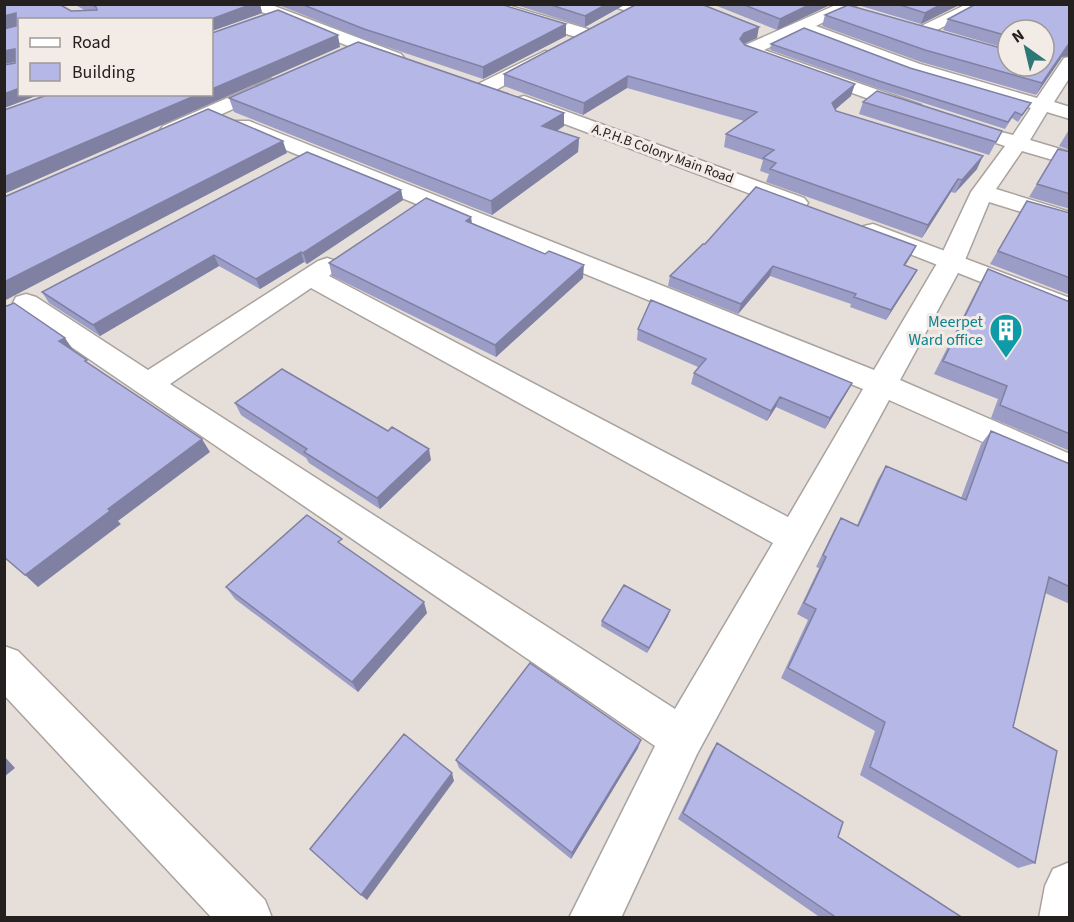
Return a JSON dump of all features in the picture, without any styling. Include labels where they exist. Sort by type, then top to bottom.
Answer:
[{"type":"street","points":[[486,4],[585,34]]},
{"type":"street","points":[[944,38],[917,30],[981,4]]},
{"type":"street","points":[[854,9],[800,26],[749,50],[862,100],[933,115]]},
{"type":"street","points":[[485,88],[624,12]]},
{"type":"street","points":[[265,13],[411,63]]},
{"type":"street","points":[[800,26],[914,68],[1070,112]]},
{"type":"street","points":[[754,29],[776,37]]},
{"type":"street","points":[[338,55],[359,46]]},
{"type":"street","points":[[594,918],[682,739],[952,260],[982,192],[998,167],[1017,144],[1062,70]]},
{"type":"street","points":[[156,136],[285,79]]},
{"type":"street","name":"A.P.H.B Colony Main Road","points":[[464,81],[819,211]]},
{"type":"street","points":[[210,111],[298,159],[426,198],[882,385],[1070,468]]},
{"type":"street","points":[[975,130],[1070,159]]},
{"type":"street","points":[[976,160],[998,167]]},
{"type":"street","points":[[982,192],[1070,220]]},
{"type":"street","points":[[397,218],[426,198]]},
{"type":"street","points":[[852,223],[952,260],[1070,308]]},
{"type":"street","points":[[148,384],[348,251]]},
{"type":"street","points":[[310,277],[795,538]]},
{"type":"street","points":[[26,303],[682,739]]},
{"type":"street","points":[[4,665],[247,918]]},
{"type":"street","points":[[1064,918],[1070,886]]},
{"type":"building","points":[[4,4],[59,4],[71,11],[97,10],[91,4],[252,4],[213,19],[18,18],[18,89],[4,94],[4,65],[15,63],[15,49],[4,51],[4,29],[16,26],[16,13],[4,16]]},
{"type":"building","points":[[301,4],[500,4],[566,24],[483,67],[364,29]]},
{"type":"building","points":[[548,4],[607,4],[585,16]]},
{"type":"building","points":[[637,4],[701,4],[759,27],[744,33],[740,39],[745,45],[855,84],[832,103],[836,111],[983,156],[962,180],[958,179],[928,225],[770,169],[776,163],[763,158],[774,150],[726,134],[757,112],[628,76],[584,103],[504,74]]},
{"type":"building","points":[[742,4],[811,4],[780,19]]},
{"type":"building","points":[[897,4],[942,4],[925,13]]},
{"type":"building","points":[[976,4],[1070,4],[1070,45],[1056,63],[1056,18],[996,18],[996,33],[948,19]]},
{"type":"building","points":[[848,5],[996,47],[996,70],[925,50],[825,15]]},
{"type":"building","points":[[278,10],[338,35],[213,89],[213,33]]},
{"type":"building","points":[[804,28],[910,68],[1031,103],[1022,115],[1015,112],[1008,122],[771,44]]},
{"type":"building","points":[[358,42],[564,113],[542,126],[579,138],[491,201],[229,98]]},
{"type":"building","points":[[1024,78],[1045,78],[1042,83]]},
{"type":"building","points":[[877,91],[1002,131],[996,142],[863,102]]},
{"type":"building","points":[[44,96],[194,96],[4,177],[4,110]]},
{"type":"building","points":[[208,109],[283,141],[4,282],[4,197]]},
{"type":"building","points":[[1058,149],[1070,152],[1070,194],[1037,184]]},
{"type":"building","points":[[307,152],[401,190],[303,253],[301,252],[256,279],[214,255],[93,325],[42,292]]},
{"type":"building","points":[[756,187],[916,246],[904,265],[917,270],[891,310],[854,297],[856,294],[773,266],[741,304],[670,276],[705,244]]},
{"type":"building","points":[[426,198],[471,217],[466,221],[545,254],[549,251],[584,265],[495,345],[329,263]]},
{"type":"building","points":[[1027,201],[1070,213],[1070,278],[998,251]]},
{"type":"building","name":"Meerpet Ward office","points":[[988,269],[1070,302],[1070,434],[1000,405],[1007,386],[943,361]]},
{"type":"building","points":[[651,300],[852,383],[830,418],[780,397],[771,411],[694,373],[706,359],[638,329]]},
{"type":"building","points":[[14,303],[65,338],[59,341],[87,360],[85,361],[202,439],[25,575],[4,557],[4,307]]},
{"type":"building","points":[[282,369],[388,431],[392,427],[429,449],[377,498],[304,452],[307,449],[235,403]]},
{"type":"building","points":[[991,431],[1070,464],[1070,587],[1049,577],[1013,727],[1057,751],[1035,863],[870,767],[885,722],[788,668],[816,609],[804,603],[826,557],[823,555],[841,518],[858,526],[886,466],[966,500]]},
{"type":"building","points":[[307,515],[342,539],[338,542],[424,602],[352,682],[226,587]]},
{"type":"building","points":[[624,585],[670,610],[649,648],[602,621]]},
{"type":"building","points":[[530,663],[641,740],[572,853],[456,760]]},
{"type":"building","points":[[404,734],[452,773],[361,895],[310,849]]},
{"type":"building","points":[[717,743],[843,822],[838,837],[963,918],[837,918],[683,813]]},
{"type":"place","name":"Meerpet Ward office","points":[[1006,359]]}]
